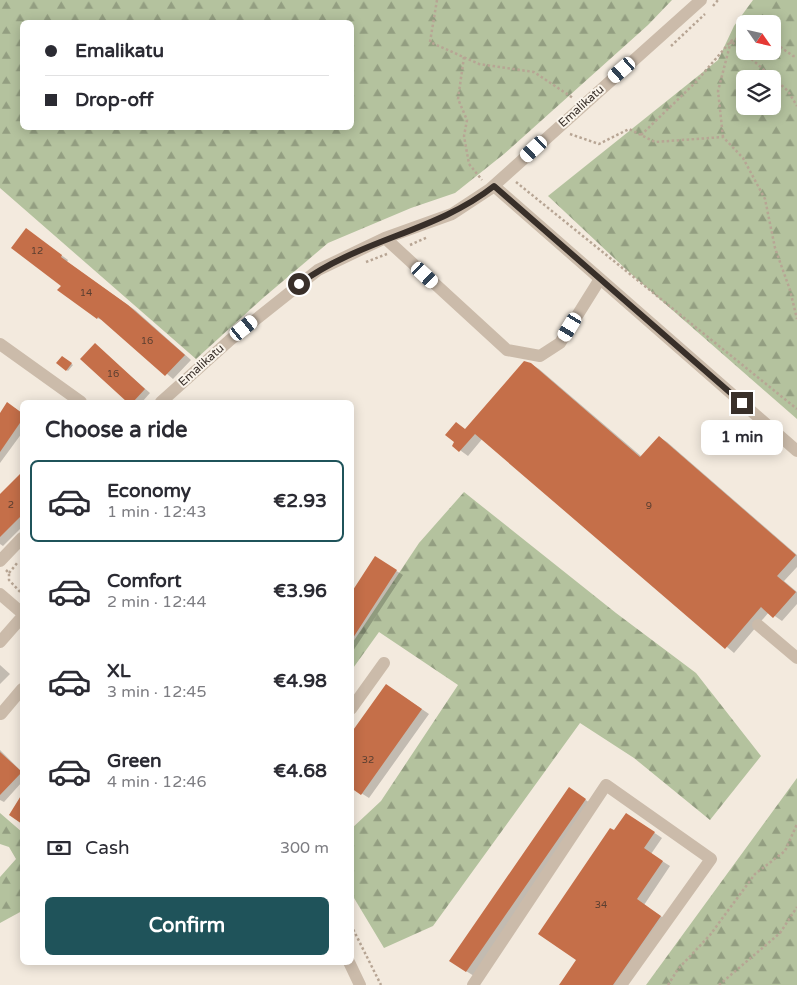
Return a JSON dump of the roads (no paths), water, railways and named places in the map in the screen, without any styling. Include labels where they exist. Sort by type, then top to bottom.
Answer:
[{"type":"street","name":"Emalikatu","points":[[163,400],[230,340],[318,270],[385,238],[452,214],[492,188],[582,105],[701,0]]},
{"type":"street","points":[[492,188],[600,279],[797,451]]},
{"type":"street","points":[[385,238],[507,350],[540,356],[560,343],[600,279]]},
{"type":"street","points":[[0,344],[78,400]]},
{"type":"street","points":[[2,564],[20,541]]},
{"type":"street","points":[[0,594],[20,611]]},
{"type":"street","points":[[0,642],[20,619]]},
{"type":"street","points":[[758,625],[797,658]]},
{"type":"street","points":[[354,705],[384,663]]},
{"type":"street","points":[[1,714],[20,691]]},
{"type":"street","points":[[473,985],[606,786],[711,859],[621,985]]},
{"type":"street","points":[[350,965],[360,985]]}]
